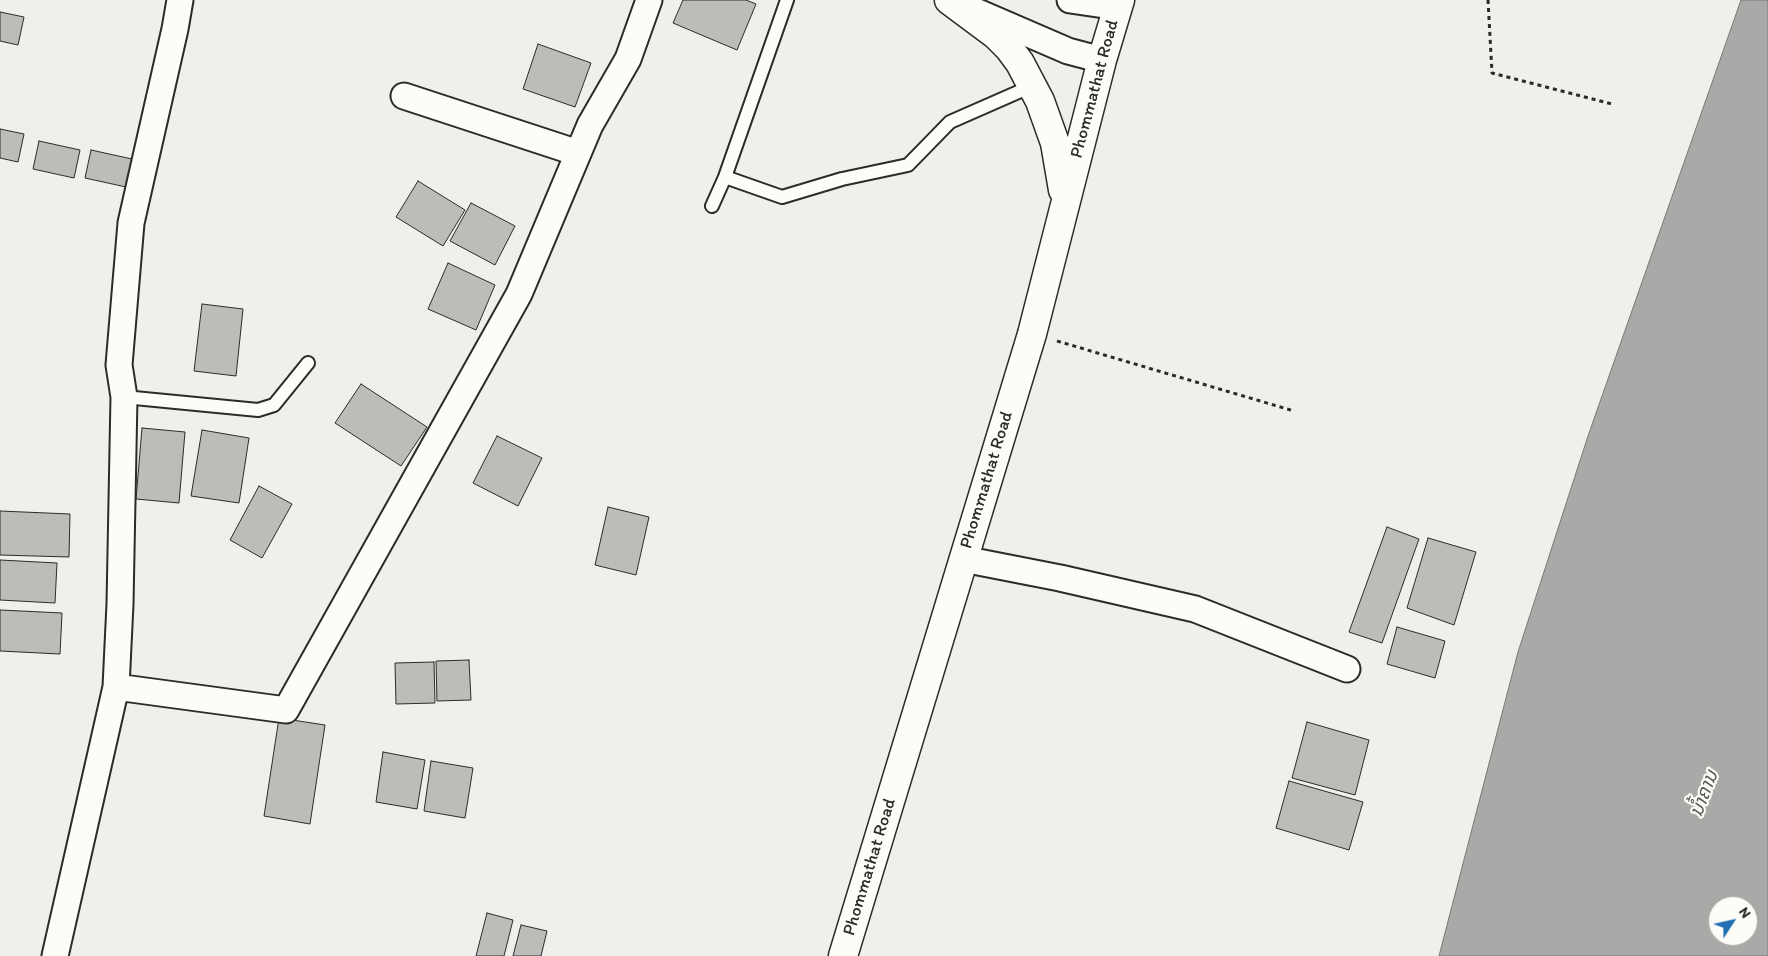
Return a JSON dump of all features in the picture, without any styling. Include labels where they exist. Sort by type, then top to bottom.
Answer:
[{"type":"street","points":[[54,956],[116,687],[120,604],[124,397],[118,365],[131,223],[180,0]]},
{"type":"street","points":[[116,687],[286,710],[519,294],[590,125],[628,59],[649,0]]},
{"type":"street","points":[[950,0],[1068,51],[1102,60]]},
{"type":"street","points":[[950,0],[991,30],[1009,48],[1032,86],[1040,101],[1055,143],[1065,200]]},
{"type":"street","points":[[1070,0],[1119,4]]},
{"type":"street","name":"Phommathat Road","points":[[843,956],[1032,334],[1065,200],[1102,60],[1119,4]]},
{"type":"street","points":[[404,96],[578,153]]},
{"type":"street","points":[[963,559],[1060,578],[1194,609],[1347,669]]},
{"type":"lane","points":[[712,206],[725,177],[787,0]]},
{"type":"lane","points":[[725,177],[782,197],[842,179],[908,165],[950,122],[1032,86]]},
{"type":"lane","points":[[124,397],[258,410],[274,405],[308,363]]},
{"type":"path","points":[[1488,0],[1492,73],[1612,104]]},
{"type":"path","points":[[1032,334],[1294,411]]},
{"type":"water","name":"ນ້ຳຄານ","points":[[1741,0],[1768,0],[1768,956],[1439,956],[1518,652],[1588,436]]},
{"type":"building","points":[[683,0],[746,0],[756,4],[737,50],[673,23]]},
{"type":"building","points":[[0,12],[24,17],[18,45],[0,41]]},
{"type":"building","points":[[538,44],[591,63],[575,107],[523,89]]},
{"type":"building","points":[[0,129],[24,134],[18,162],[0,158]]},
{"type":"building","points":[[39,141],[80,150],[74,178],[33,169]]},
{"type":"building","points":[[91,150],[132,159],[126,187],[85,178]]},
{"type":"building","points":[[418,181],[465,210],[443,246],[396,217]]},
{"type":"building","points":[[471,203],[515,226],[495,265],[450,241]]},
{"type":"building","points":[[448,263],[495,285],[476,330],[428,309]]},
{"type":"building","points":[[202,304],[243,309],[236,376],[194,371]]},
{"type":"building","points":[[361,384],[427,427],[401,466],[335,423]]},
{"type":"building","points":[[142,428],[185,432],[179,503],[136,499]]},
{"type":"building","points":[[202,430],[249,438],[239,503],[191,496]]},
{"type":"building","points":[[497,436],[542,458],[518,506],[473,483]]},
{"type":"building","points":[[259,486],[292,504],[262,558],[230,540]]},
{"type":"building","points":[[608,507],[649,517],[636,575],[595,565]]},
{"type":"building","points":[[0,511],[70,514],[69,557],[0,555]]},
{"type":"building","points":[[1387,527],[1419,539],[1382,643],[1349,632]]},
{"type":"building","points":[[1428,538],[1476,552],[1454,625],[1407,608]]},
{"type":"building","points":[[0,560],[57,563],[55,603],[0,600]]},
{"type":"building","points":[[0,610],[62,613],[60,654],[0,651]]},
{"type":"building","points":[[1397,627],[1445,641],[1435,678],[1387,664]]},
{"type":"building","points":[[469,660],[471,700],[437,701],[436,661]]},
{"type":"building","points":[[434,662],[435,703],[396,704],[395,663]]},
{"type":"building","points":[[279,718],[325,725],[310,824],[264,816]]},
{"type":"building","points":[[1307,722],[1369,740],[1355,795],[1292,778]]},
{"type":"building","points":[[383,752],[425,760],[417,809],[376,802]]},
{"type":"building","points":[[431,761],[473,768],[465,818],[424,811]]},
{"type":"building","points":[[1289,781],[1363,802],[1349,850],[1276,828]]},
{"type":"building","points":[[487,913],[513,920],[504,956],[476,956]]},
{"type":"building","points":[[521,925],[547,931],[541,956],[513,956]]}]
